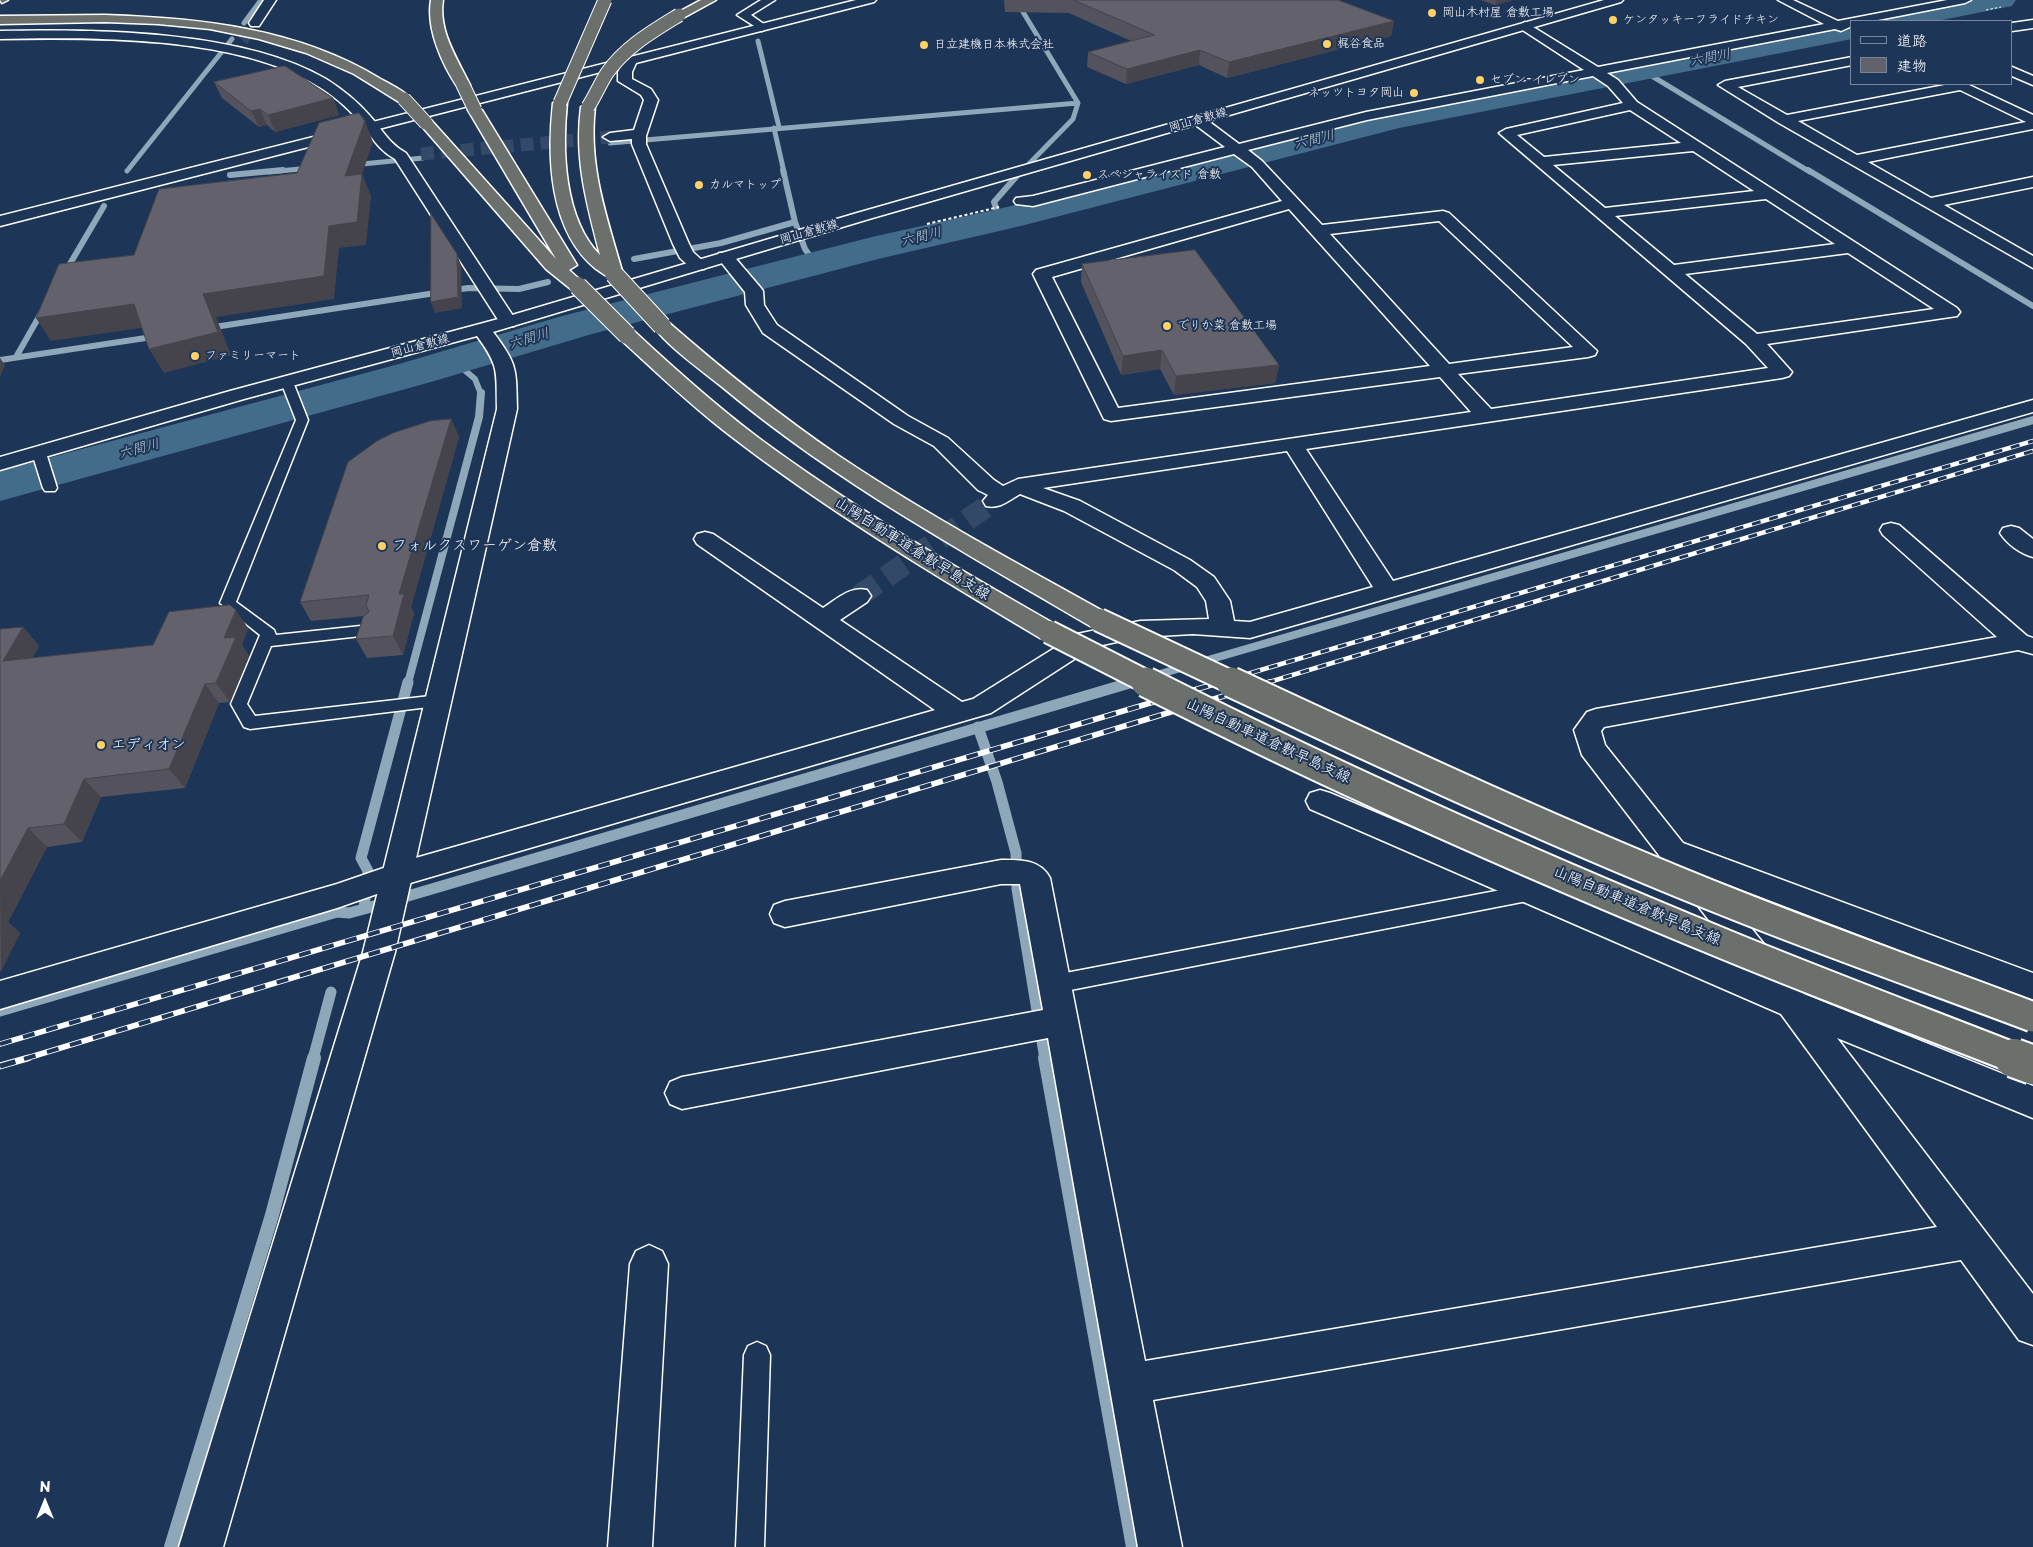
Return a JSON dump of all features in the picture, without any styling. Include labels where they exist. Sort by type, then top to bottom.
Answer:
[{"type":"highway","points":[[436,0],[434,11],[436,25],[474,110],[566,261],[578,286]]},
{"type":"highway","points":[[606,0],[560,103],[556,156],[565,205],[589,252],[614,274],[662,326],[716,374],[856,476],[970,546],[1099,620],[1498,803],[1728,902],[2033,1017]]},
{"type":"highway","points":[[614,274],[590,192],[584,154],[584,128],[588,107],[608,72],[629,50],[658,27],[710,0]]},
{"type":"highway","points":[[0,9],[19,7]]},
{"type":"highway","points":[[0,20],[104,18],[214,26],[264,35],[306,46],[342,60],[375,78],[404,99],[552,265],[578,286]]},
{"type":"highway","name":"山陽自動車道倉敷早島支線","points":[[578,286],[627,335],[728,425],[828,497],[943,570],[1049,632],[1243,731],[1479,839],[1724,944],[2033,1065]]},
{"type":"street","points":[[255,23],[270,0]]},
{"type":"street","points":[[756,24],[742,15],[766,0]]},
{"type":"street","points":[[0,210],[631,61],[838,0]]},
{"type":"street","points":[[0,221],[368,122],[756,24],[870,0]]},
{"type":"street","name":"岡山倉敷線","points":[[0,464],[41,458],[484,333],[508,322],[689,254],[725,257],[1617,0]]},
{"type":"street","points":[[1784,0],[1846,27]]},
{"type":"street","points":[[1861,20],[1965,0]]},
{"type":"street","points":[[2013,27],[2033,24]]},
{"type":"street","points":[[1525,26],[1612,83],[1632,105],[1951,312],[1753,340]]},
{"type":"street","points":[[1022,202],[1033,202],[1366,116],[1846,27]]},
{"type":"street","points":[[0,35],[122,36],[231,47],[286,65],[315,78],[343,97],[368,122],[389,152],[401,158],[508,322]]},
{"type":"street","points":[[631,61],[625,72],[625,81],[646,92],[651,100],[639,138],[689,254]]},
{"type":"street","points":[[1850,61],[1725,85],[1929,203],[2028,256]]},
{"type":"street","points":[[2014,64],[2033,81]]},
{"type":"street","points":[[1784,120],[1959,85],[2033,120]]},
{"type":"street","points":[[1005,494],[1293,444],[1782,372],[1753,340],[1506,133],[1632,105]]},
{"type":"street","points":[[1198,120],[1256,163],[1485,415]]},
{"type":"street","points":[[1854,160],[2033,124]]},
{"type":"street","points":[[610,137],[639,138]]},
{"type":"street","points":[[1540,162],[1696,146]]},
{"type":"street","points":[[401,158],[420,154]]},
{"type":"street","points":[[1929,203],[2033,182]]},
{"type":"street","points":[[1601,213],[1771,194]]},
{"type":"street","points":[[1292,203],[1042,274],[1111,415],[1588,351],[1443,216],[1316,231]]},
{"type":"street","points":[[1670,271],[1852,247]]},
{"type":"street","points":[[725,257],[754,291],[754,304],[770,329],[901,420],[941,442],[986,485],[1005,494],[1072,506],[1182,565],[1206,582],[1218,601],[1223,628]]},
{"type":"street","points":[[201,1547],[383,890],[439,701],[508,408],[506,370],[502,357],[484,333]]},
{"type":"street","points":[[0,996],[383,890],[982,706],[1086,640],[1140,629],[1193,626],[1250,630],[2033,406]]},
{"type":"street","points":[[1293,444],[1386,591]]},
{"type":"street","points":[[1891,530],[2026,644]]},
{"type":"street","points":[[2012,533],[2033,550]]},
{"type":"street","points":[[705,538],[958,713]]},
{"type":"street","points":[[822,620],[859,596]]},
{"type":"street","points":[[2026,644],[1596,719],[1587,730],[1592,748],[1794,1006],[2033,1326]]},
{"type":"street","points":[[1320,801],[1527,893],[1794,1006],[2033,1102]]},
{"type":"street","points":[[1670,850],[2033,986]]},
{"type":"street","points":[[785,914],[1012,872],[1035,878],[1055,984],[1046,1024],[1130,1384],[1160,1547]]},
{"type":"street","points":[[682,1093],[1046,1024]]},
{"type":"street","points":[[1130,1384],[1968,1240]]},
{"type":"street","points":[[630,1547],[649,1264]]},
{"type":"lane","points":[[289,387],[302,420],[222,607],[268,634],[239,704],[250,722],[439,701]]},
{"type":"lane","points":[[41,458],[50,488]]},
{"type":"lane","points":[[265,641],[370,630]]},
{"type":"lane","points":[[1055,984],[1527,893]]},
{"type":"lane","points":[[750,1547],[757,1355]]},
{"type":"building","points":[[1074,0],[1338,0],[1394,21],[1229,62],[1200,50],[1127,69],[1088,52],[1154,35]]},
{"type":"building","points":[[285,66],[333,98],[268,115],[260,109],[251,111],[214,82]]},
{"type":"building","points":[[359,113],[365,121],[345,176],[362,174],[357,222],[329,226],[324,276],[203,294],[218,332],[149,349],[134,304],[36,318],[59,264],[134,255],[159,189],[297,173],[319,123]]},
{"type":"building","points":[[431,214],[457,254],[458,297],[431,302]]},
{"type":"building","name":"でりか菜 倉敷工場","points":[[1195,250],[1279,365],[1176,376],[1162,350],[1123,356],[1082,264]]},
{"type":"building","name":"フォルクスワーゲン倉敷","points":[[451,419],[399,594],[404,594],[393,636],[356,639],[363,617],[369,612],[366,605],[369,595],[300,602],[348,462],[377,441],[393,433],[430,421]]},
{"type":"building","name":"エディオン","points":[[230,605],[236,610],[224,638],[236,637],[216,683],[205,684],[169,769],[84,779],[64,824],[28,828],[0,881],[0,629],[23,627],[3,661],[153,645],[169,612]]},
{"type":"waterway","points":[[244,23],[261,0]]},
{"type":"waterway","points":[[1013,0],[1017,2],[1078,103]]},
{"type":"waterway","name":"六間川","points":[[1901,20],[2002,0]]},
{"type":"waterway","name":"六間川","points":[[0,486],[298,403],[415,373],[577,325],[872,249],[1008,218],[1397,119],[1850,30]]},
{"type":"waterway","points":[[127,171],[232,39]]},
{"type":"waterway","points":[[758,41],[779,127]]},
{"type":"waterway","points":[[1642,70],[1810,172]]},
{"type":"waterway","points":[[774,129],[1078,103]]},
{"type":"waterway","points":[[1021,172],[1073,119],[1078,103]]},
{"type":"waterway","points":[[610,143],[774,129]]},
{"type":"waterway","points":[[774,129],[784,172]]},
{"type":"waterway","points":[[352,165],[423,158]]},
{"type":"waterway","points":[[269,172],[310,168]]},
{"type":"waterway","points":[[230,175],[283,170]]},
{"type":"waterway","points":[[783,170],[795,222]]},
{"type":"waterway","points":[[1008,218],[997,211],[994,202],[1022,170]]},
{"type":"waterway","points":[[1808,170],[2033,306]]},
{"type":"waterway","points":[[64,274],[104,206]]},
{"type":"waterway","points":[[634,259],[721,243],[795,222]]},
{"type":"waterway","points":[[795,222],[805,249],[815,263]]},
{"type":"waterway","points":[[208,328],[468,288],[519,289],[548,282]]},
{"type":"waterway","points":[[16,357],[44,308]]},
{"type":"waterway","points":[[0,360],[159,336]]},
{"type":"waterway","points":[[455,362],[475,379],[481,394]]},
{"type":"waterway","points":[[408,683],[479,417],[481,394]]},
{"type":"waterway","points":[[1129,683],[2033,420]]},
{"type":"waterway","points":[[364,909],[368,871],[361,858],[408,682]]},
{"type":"waterway","points":[[978,728],[1133,682]]},
{"type":"waterway","points":[[364,909],[978,728]]},
{"type":"waterway","points":[[978,728],[997,782],[1016,853],[1017,889],[1045,1059]]},
{"type":"waterway","points":[[0,1011],[337,912],[349,913],[364,909]]},
{"type":"waterway","points":[[313,1059],[331,992]]},
{"type":"waterway","points":[[171,1547],[272,1215],[314,1058]]},
{"type":"waterway","points":[[1045,1058],[1133,1547]]},
{"type":"tunnel","points":[[242,40],[255,23]]},
{"type":"tunnel","points":[[421,154],[610,137]]},
{"type":"tunnel","points":[[859,596],[994,501]]},
{"type":"railway","points":[[1217,683],[2033,441]]},
{"type":"railway","points":[[1266,683],[2033,451]]},
{"type":"railway","points":[[0,1044],[1221,682]]},
{"type":"railway","points":[[24,1059],[1270,682]]},
{"type":"railway","points":[[0,1066],[28,1058]]},
{"type":"place","name":"岡山木村屋 倉敷工場","points":[[1432,13]]},
{"type":"place","name":"ケンタッキーフライドチキン","points":[[1613,20]]},
{"type":"place","name":"梶谷食品","points":[[1327,44]]},
{"type":"place","name":"日立建機日本株式会社","points":[[924,45]]},
{"type":"place","name":"セブン-イレブン","points":[[1480,80]]},
{"type":"place","name":"ネッツトヨタ岡山","points":[[1414,93]]},
{"type":"place","name":"スペシャライズド 倉敷","points":[[1087,175]]},
{"type":"place","name":"カルマトップ","points":[[699,185]]},
{"type":"place","name":"でりか菜 倉敷工場","points":[[1167,326]]},
{"type":"place","name":"ファミリーマート","points":[[195,356]]},
{"type":"place","name":"フォルクスワーゲン倉敷","points":[[382,546]]},
{"type":"place","name":"エディオン","points":[[101,745]]}]
